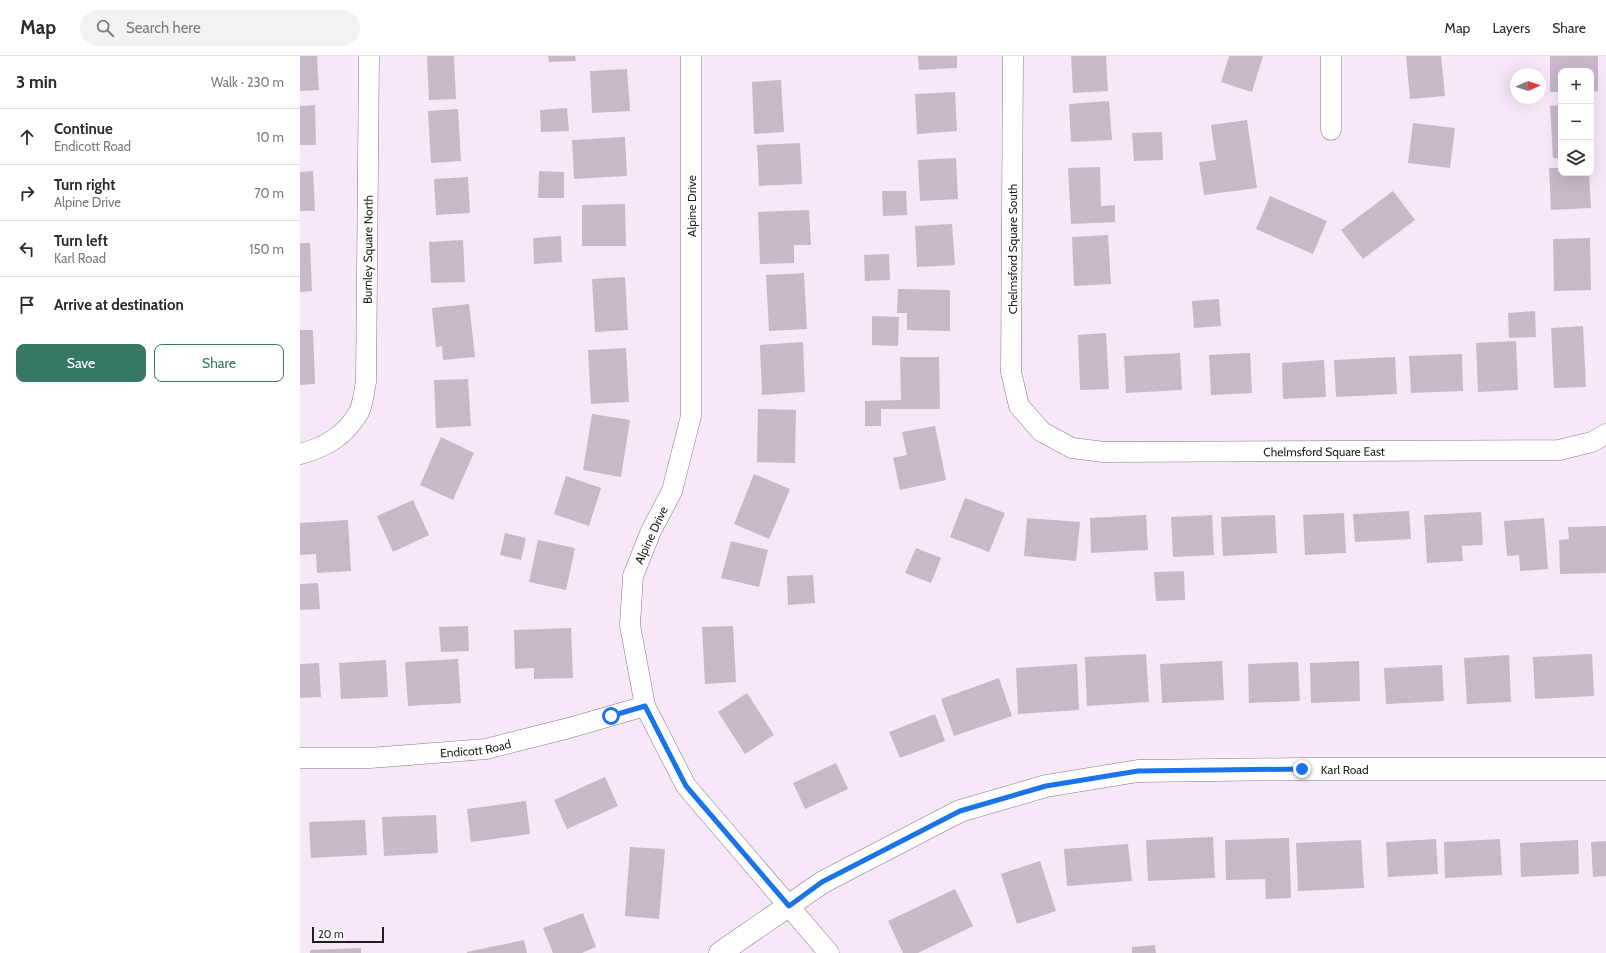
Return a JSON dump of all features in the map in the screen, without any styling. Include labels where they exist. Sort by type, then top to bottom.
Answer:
[{"type":"street","name":"Burnley Square North","points":[[300,454],[320,449],[341,435],[359,412],[366,382],[369,56]]},
{"type":"street","name":"Alpine Drive","points":[[692,56],[691,416],[672,491],[651,531],[633,576],[630,625],[645,706],[686,786],[829,953]]},
{"type":"street","name":"Chelmsford Square South","points":[[1013,56],[1011,372],[1019,406],[1042,432]]},
{"type":"street","points":[[1331,56],[1331,130]]},
{"type":"street","name":"Chelmsford Square East","points":[[1042,432],[1072,448],[1104,452],[1559,450],[1592,442],[1606,434]]},
{"type":"street","name":"Endicott Road","points":[[300,758],[370,758],[486,749],[569,728],[645,706]]},
{"type":"street","name":"Karl Road","points":[[720,953],[822,882],[960,811],[1054,785],[1138,771],[1302,769],[1606,769]]},
{"type":"building","points":[[300,56],[317,56],[319,90],[300,91]]},
{"type":"building","points":[[427,56],[454,56],[456,99],[429,100]]},
{"type":"building","points":[[548,56],[575,56],[576,61],[549,62]]},
{"type":"building","points":[[918,56],[957,56],[957,68],[919,70]]},
{"type":"building","points":[[1071,56],[1106,56],[1108,91],[1073,93]]},
{"type":"building","points":[[1229,56],[1263,56],[1252,92],[1221,82]]},
{"type":"building","points":[[1406,56],[1441,56],[1445,96],[1410,99]]},
{"type":"building","points":[[1550,56],[1598,56],[1598,91],[1594,92],[1594,68],[1558,68],[1558,92],[1550,92]]},
{"type":"building","points":[[627,69],[630,111],[592,113],[590,71]]},
{"type":"building","points":[[781,80],[784,132],[754,134],[752,82]]},
{"type":"building","points":[[955,92],[957,131],[917,134],[915,94]]},
{"type":"building","points":[[1109,101],[1112,140],[1071,142],[1069,104]]},
{"type":"building","points":[[315,105],[316,145],[300,145],[300,106]]},
{"type":"building","points":[[1558,105],[1558,158],[1553,158],[1550,106]]},
{"type":"building","points":[[567,108],[569,131],[541,132],[540,110]]},
{"type":"building","points":[[458,109],[461,161],[431,163],[428,111]]},
{"type":"building","points":[[1247,120],[1257,188],[1204,195],[1199,162],[1216,160],[1211,125]]},
{"type":"building","points":[[1413,123],[1455,128],[1450,168],[1408,163]]},
{"type":"building","points":[[1162,132],[1163,160],[1134,161],[1132,133]]},
{"type":"building","points":[[625,137],[627,176],[574,179],[572,140]]},
{"type":"building","points":[[800,143],[802,184],[759,186],[757,145]]},
{"type":"building","points":[[956,158],[958,199],[920,201],[918,160]]},
{"type":"building","points":[[1100,167],[1101,206],[1115,205],[1115,222],[1071,224],[1068,168]]},
{"type":"building","points":[[1549,168],[1558,168],[1558,176],[1589,176],[1591,208],[1551,210]]},
{"type":"building","points":[[313,171],[315,211],[300,211],[300,172]]},
{"type":"building","points":[[539,171],[564,172],[564,198],[538,198]]},
{"type":"building","points":[[468,177],[470,213],[436,215],[434,179]]},
{"type":"building","points":[[882,191],[906,191],[907,215],[883,216]]},
{"type":"building","points":[[1393,191],[1415,220],[1363,259],[1341,230]]},
{"type":"building","points":[[1270,196],[1327,221],[1313,254],[1256,229]]},
{"type":"building","points":[[625,204],[626,246],[582,246],[582,205]]},
{"type":"building","points":[[809,210],[811,245],[794,245],[794,263],[760,264],[758,212]]},
{"type":"building","points":[[952,224],[955,265],[917,267],[915,226]]},
{"type":"building","points":[[1108,235],[1111,284],[1074,286],[1072,237]]},
{"type":"building","points":[[561,236],[562,262],[534,264],[533,238]]},
{"type":"building","points":[[1590,238],[1591,290],[1554,291],[1553,239]]},
{"type":"building","points":[[463,240],[465,282],[431,283],[429,242]]},
{"type":"building","points":[[300,243],[310,243],[312,291],[300,292]]},
{"type":"building","points":[[889,254],[890,280],[865,281],[864,255]]},
{"type":"building","points":[[804,273],[807,329],[769,331],[766,275]]},
{"type":"building","points":[[625,277],[628,330],[595,332],[592,279]]},
{"type":"building","points":[[898,289],[950,290],[950,331],[907,330],[907,313],[897,313]]},
{"type":"building","points":[[1219,299],[1221,326],[1194,328],[1192,301]]},
{"type":"building","points":[[469,304],[475,357],[443,360],[442,346],[436,347],[432,308]]},
{"type":"building","points":[[1535,311],[1536,337],[1509,338],[1508,313]]},
{"type":"building","points":[[872,316],[899,317],[898,346],[872,345]]},
{"type":"building","points":[[1583,326],[1586,387],[1554,388],[1551,328]]},
{"type":"building","points":[[300,330],[313,330],[315,384],[300,385]]},
{"type":"building","points":[[1106,333],[1109,389],[1080,390],[1078,335]]},
{"type":"building","points":[[1516,341],[1518,390],[1478,392],[1476,343]]},
{"type":"building","points":[[803,342],[805,392],[762,395],[760,345]]},
{"type":"building","points":[[626,348],[629,402],[591,404],[588,350]]},
{"type":"building","points":[[1180,353],[1182,390],[1126,393],[1124,356]]},
{"type":"building","points":[[1250,353],[1252,393],[1211,395],[1209,355]]},
{"type":"building","points":[[1462,354],[1463,391],[1411,393],[1409,356]]},
{"type":"building","points":[[900,357],[939,357],[940,409],[881,409],[881,426],[865,426],[865,401],[901,400]]},
{"type":"building","points":[[1395,357],[1397,394],[1336,397],[1334,360]]},
{"type":"building","points":[[1324,360],[1326,397],[1283,399],[1282,363]]},
{"type":"building","points":[[468,379],[471,426],[436,428],[434,380]]},
{"type":"building","points":[[758,409],[796,410],[795,463],[757,462]]},
{"type":"building","points":[[592,414],[630,420],[621,477],[583,470]]},
{"type":"building","points":[[935,426],[946,480],[900,490],[893,458],[907,455],[902,432]]},
{"type":"building","points":[[441,437],[474,453],[453,500],[420,485]]},
{"type":"building","points":[[754,474],[790,489],[769,539],[734,524]]},
{"type":"building","points":[[566,476],[601,488],[589,526],[554,514]]},
{"type":"building","points":[[965,498],[1005,513],[989,552],[950,537]]},
{"type":"building","points":[[413,500],[429,535],[393,552],[377,516]]},
{"type":"building","points":[[1409,511],[1411,539],[1355,542],[1353,514]]},
{"type":"building","points":[[1481,512],[1483,545],[1462,546],[1463,561],[1427,563],[1424,515]]},
{"type":"building","points":[[1344,513],[1346,553],[1305,555],[1303,515]]},
{"type":"building","points":[[1146,515],[1148,550],[1091,553],[1090,518]]},
{"type":"building","points":[[1212,515],[1214,555],[1173,557],[1171,517]]},
{"type":"building","points":[[1275,515],[1277,553],[1223,556],[1221,517]]},
{"type":"building","points":[[1027,518],[1080,522],[1076,561],[1024,556]]},
{"type":"building","points":[[1544,518],[1548,569],[1520,571],[1519,555],[1507,556],[1504,521]]},
{"type":"building","points":[[348,520],[351,571],[317,573],[316,554],[300,555],[300,523]]},
{"type":"building","points":[[1606,526],[1606,573],[1560,574],[1559,540],[1569,539],[1568,527]]},
{"type":"building","points":[[505,533],[526,538],[521,560],[500,555]]},
{"type":"building","points":[[538,540],[575,548],[566,590],[529,582]]},
{"type":"building","points":[[731,541],[768,550],[759,587],[721,578]]},
{"type":"building","points":[[916,548],[941,558],[931,583],[905,573]]},
{"type":"building","points":[[1184,571],[1185,600],[1156,601],[1154,572]]},
{"type":"building","points":[[813,575],[815,603],[788,605],[787,576]]},
{"type":"building","points":[[318,583],[320,609],[300,610],[300,584]]},
{"type":"building","points":[[468,626],[469,651],[441,652],[439,627]]},
{"type":"building","points":[[733,626],[736,682],[705,684],[702,627]]},
{"type":"building","points":[[571,628],[573,678],[534,679],[534,668],[515,669],[514,630]]},
{"type":"building","points":[[1146,654],[1149,702],[1087,706],[1085,657]]},
{"type":"building","points":[[1592,654],[1594,696],[1535,699],[1533,657]]},
{"type":"building","points":[[1509,655],[1511,702],[1467,704],[1464,658]]},
{"type":"building","points":[[458,659],[461,703],[408,706],[405,662]]},
{"type":"building","points":[[386,660],[388,697],[341,699],[339,663]]},
{"type":"building","points":[[1222,661],[1224,700],[1162,703],[1160,664]]},
{"type":"building","points":[[1359,661],[1360,701],[1311,703],[1310,663]]},
{"type":"building","points":[[1298,662],[1300,701],[1249,703],[1248,664]]},
{"type":"building","points":[[319,663],[321,697],[300,698],[300,664]]},
{"type":"building","points":[[1077,664],[1079,710],[1018,714],[1016,668]]},
{"type":"building","points":[[1442,665],[1444,701],[1386,704],[1384,668]]},
{"type":"building","points":[[999,678],[1012,716],[954,736],[941,699]]},
{"type":"building","points":[[747,693],[774,735],[745,754],[718,712]]},
{"type":"building","points":[[935,714],[945,741],[900,758],[889,732]]},
{"type":"building","points":[[836,763],[848,789],[805,809],[793,783]]},
{"type":"building","points":[[605,777],[618,806],[567,829],[554,800]]},
{"type":"building","points":[[526,801],[530,834],[471,842],[467,809]]},
{"type":"building","points":[[436,815],[438,853],[384,856],[382,817]]},
{"type":"building","points":[[365,820],[367,855],[311,858],[309,822]]},
{"type":"building","points":[[1213,837],[1215,878],[1148,881],[1146,840]]},
{"type":"building","points":[[1289,838],[1291,898],[1266,899],[1265,879],[1226,880],[1225,840]]},
{"type":"building","points":[[1436,839],[1438,874],[1388,877],[1386,842]]},
{"type":"building","points":[[1500,839],[1502,875],[1445,878],[1444,842]]},
{"type":"building","points":[[1361,840],[1364,888],[1298,891],[1296,843]]},
{"type":"building","points":[[1578,840],[1579,874],[1521,877],[1520,843]]},
{"type":"building","points":[[1606,841],[1606,876],[1593,877],[1591,842]]},
{"type":"building","points":[[1128,844],[1132,881],[1067,886],[1064,849]]},
{"type":"building","points":[[630,847],[665,849],[659,919],[625,916]]},
{"type":"building","points":[[1040,861],[1056,911],[1017,924],[1001,874]]},
{"type":"building","points":[[955,889],[973,926],[918,953],[903,953],[888,921]]},
{"type":"building","points":[[583,913],[596,947],[582,953],[553,953],[543,928]]},
{"type":"building","points":[[524,940],[527,953],[467,953],[467,952]]},
{"type":"building","points":[[1155,945],[1156,953],[1132,953],[1132,947]]},
{"type":"building","points":[[361,948],[361,953],[310,953],[310,950]]},
{"type":"route","points":[[611,716],[645,706],[686,786],[789,906],[822,882],[960,811],[1046,786],[1138,771],[1302,769]]}]
